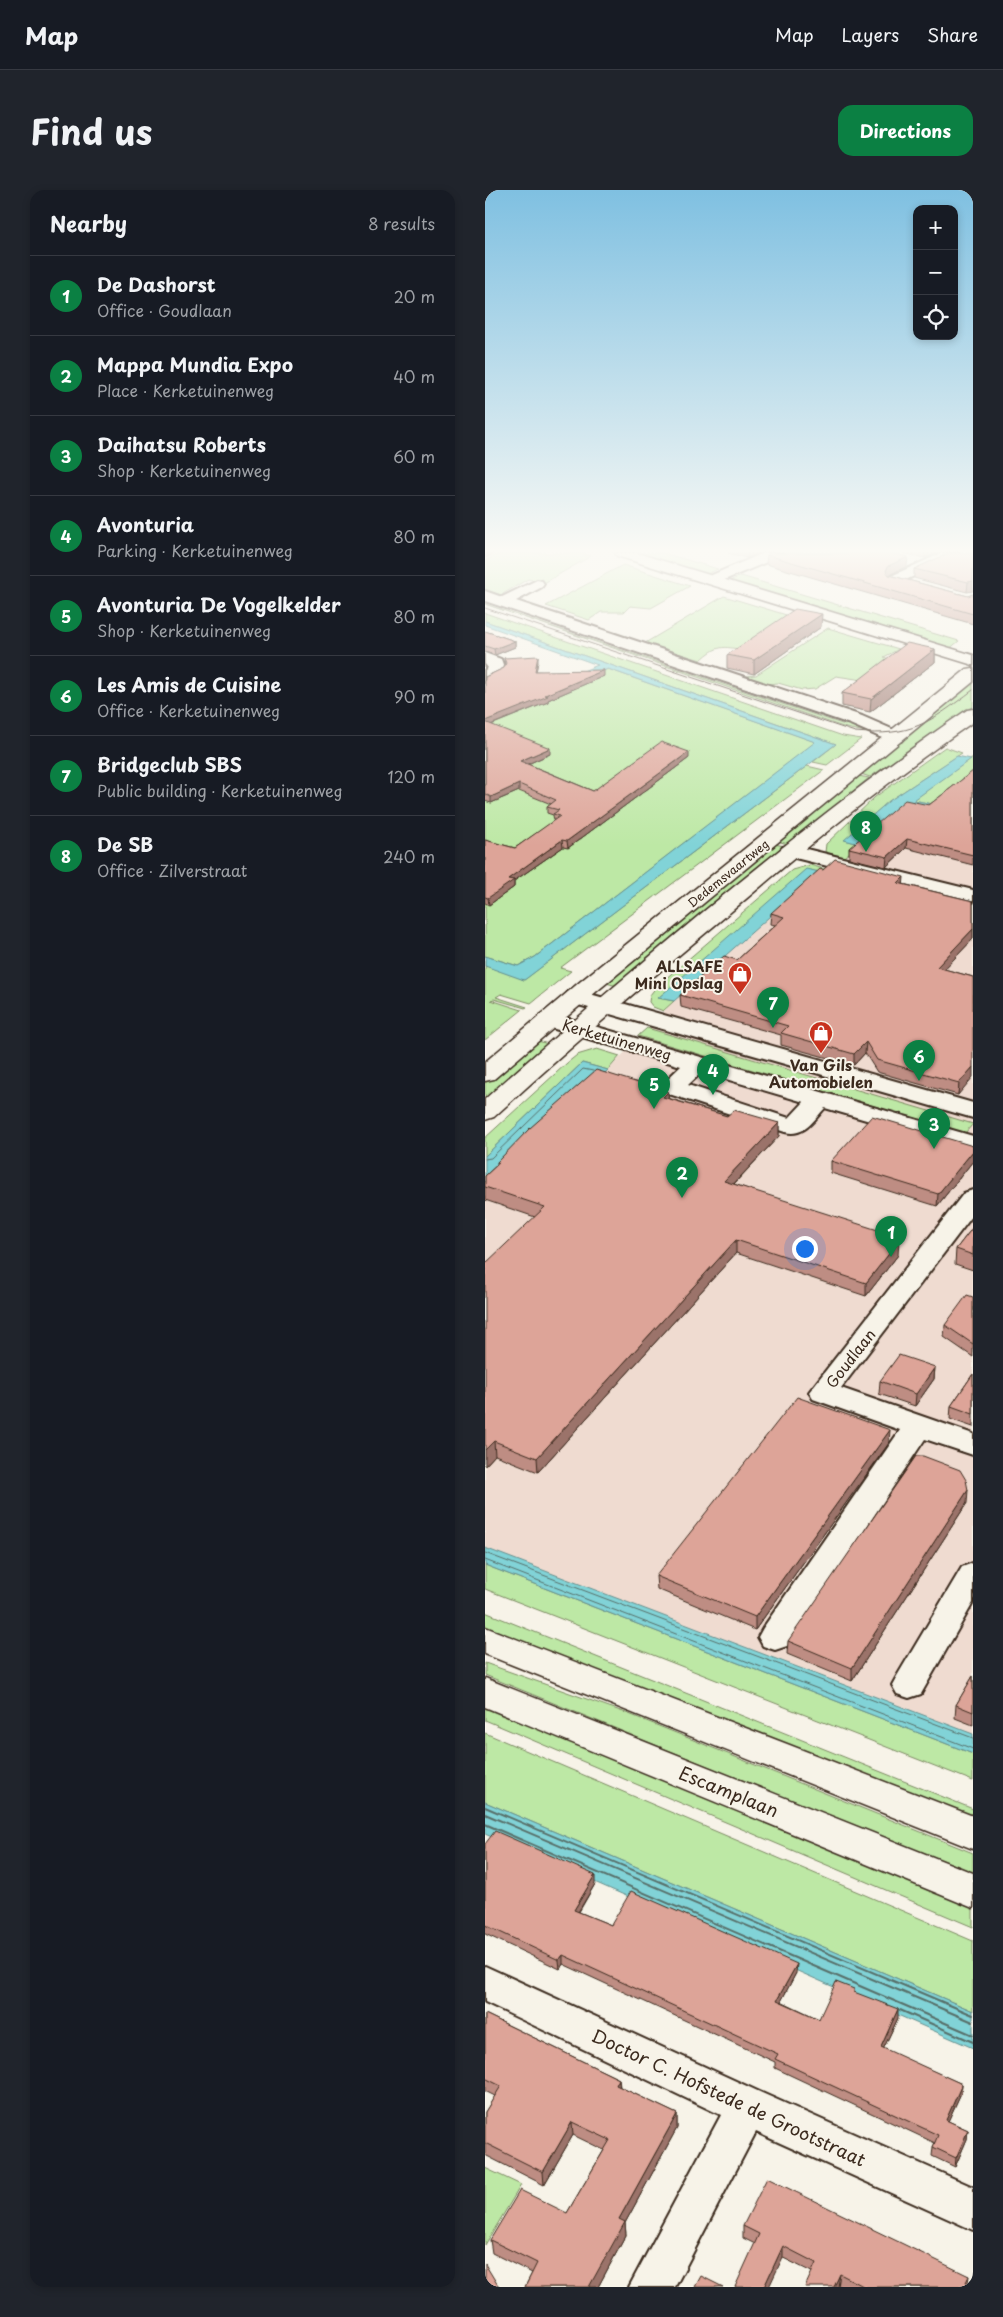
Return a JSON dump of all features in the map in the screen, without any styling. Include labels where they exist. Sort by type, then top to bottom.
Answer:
[{"type":"main road","points":[[943,651],[973,660]]},
{"type":"main road","name":"Dedemsvaartweg","points":[[485,1074],[973,673]]},
{"type":"main road","name":"Dedemsvaartweg","points":[[485,1112],[578,1027],[790,851],[899,765],[973,714]]},
{"type":"main road","points":[[485,1640],[973,1833]]},
{"type":"main road","name":"Escamplaan","points":[[485,1692],[973,1891]]},
{"type":"street","points":[[650,651],[874,726],[902,731]]},
{"type":"street","points":[[485,658],[495,662],[497,670],[485,677]]},
{"type":"street","points":[[824,709],[838,698]]},
{"type":"street","points":[[790,851],[973,896]]},
{"type":"street","name":"Kerketuinenweg","points":[[576,998],[973,1111]]},
{"type":"street","name":"Kerketuinenweg","points":[[549,1020],[973,1144]]},
{"type":"street","points":[[698,1063],[671,1087],[794,1126],[820,1099]]},
{"type":"street","name":"Goudlaan","points":[[973,1198],[823,1392],[973,1445]]},
{"type":"street","points":[[775,1637],[918,1426]]},
{"type":"street","points":[[909,1684],[973,1575]]},
{"type":"street","name":"Doctor C. Hofstede de Grootstraat","points":[[485,1983],[747,2107],[973,2209]]},
{"type":"street","points":[[651,2287],[747,2107]]},
{"type":"shaded area","points":[[973,821],[973,1759],[485,1561],[485,1172],[608,1070],[674,1001],[820,872],[860,844]]},
{"type":"green space","points":[[570,651],[595,651],[843,736],[861,739],[827,765],[813,762],[836,744]]},
{"type":"green space","points":[[621,651],[845,725],[850,722],[867,728],[866,732],[846,728]]},
{"type":"green space","points":[[671,651],[713,651],[701,660]]},
{"type":"green space","points":[[793,651],[896,651],[884,657],[891,660],[863,680],[836,676],[815,689],[802,690],[778,683],[767,684],[746,676],[756,675]]},
{"type":"green space","points":[[608,669],[816,742],[535,957],[518,966],[485,956],[485,718]]},
{"type":"green space","points":[[973,681],[973,707],[870,777],[861,774]]},
{"type":"green space","points":[[945,747],[962,753],[889,801],[845,840],[860,844],[844,857],[825,852],[826,844],[875,797]]},
{"type":"green space","points":[[973,757],[973,773],[933,804],[913,800]]},
{"type":"green space","points":[[807,766],[824,770],[560,968],[571,971],[531,1003],[501,994],[496,997],[527,1007],[494,999],[491,1000],[522,1010],[485,1040],[485,961],[524,980]]},
{"type":"green space","points":[[858,776],[869,778],[788,844],[777,841]]},
{"type":"green space","points":[[774,844],[785,846],[617,986],[606,983]]},
{"type":"green space","points":[[810,865],[824,869],[658,998],[674,1001],[663,1011],[653,1007],[649,1002],[650,995],[657,986],[792,870]]},
{"type":"green space","points":[[647,1028],[973,1124],[965,1133],[638,1036]]},
{"type":"green space","points":[[535,1040],[548,1044],[485,1098],[485,1083]]},
{"type":"green space","points":[[597,1049],[620,1056],[608,1070],[582,1063],[485,1156],[485,1138],[577,1055]]},
{"type":"green space","points":[[485,1565],[973,1754],[973,1781],[485,1589]]},
{"type":"green space","points":[[485,1612],[973,1809],[973,1823],[491,1630],[485,1627]]},
{"type":"green space","points":[[485,1663],[629,1714],[973,1853],[973,1875],[485,1675]]},
{"type":"green space","points":[[485,1704],[973,1908],[973,1927],[485,1720]]},
{"type":"green space","points":[[485,1733],[973,1941],[973,2011],[485,1802]]},
{"type":"green space","points":[[485,2168],[521,2185],[485,2245]]},
{"type":"water","points":[[558,651],[570,651],[836,744],[524,980],[485,966],[485,956],[518,966],[535,957],[815,742],[608,669],[485,718],[485,710],[598,665]]},
{"type":"water","points":[[957,756],[971,759],[914,800],[973,813],[860,844],[844,840],[889,801]]},
{"type":"water","points":[[806,869],[820,872],[674,1001],[658,998]]},
{"type":"water","points":[[582,1063],[608,1070],[485,1187],[485,1156]]},
{"type":"water","points":[[485,1548],[973,1734],[973,1754],[485,1565]]},
{"type":"water","points":[[485,1802],[973,2011],[973,2048],[485,1834]]},
{"type":"building","points":[[733,651],[768,651],[754,660],[727,655]]},
{"type":"building","points":[[897,651],[933,651],[871,699],[842,693]]},
{"type":"building","points":[[538,656],[535,671],[604,670],[545,695],[548,696],[485,721],[485,677],[504,668],[506,663],[504,658]]},
{"type":"building","points":[[485,722],[550,748],[520,761],[593,791],[661,742],[689,752],[567,841],[562,840],[508,879],[514,880],[488,898],[485,897],[485,840],[515,848],[560,816],[553,814],[559,810],[547,807],[556,800],[519,784],[491,797],[485,794]]},
{"type":"building","points":[[973,771],[973,855],[907,839],[887,857],[849,848],[905,800],[929,805]]},
{"type":"building","points":[[835,859],[904,877],[898,883],[973,901],[973,929],[937,967],[973,977],[973,1067],[959,1083],[877,1060],[866,1042],[854,1054],[781,1033],[788,1026],[680,995],[724,956],[737,960],[784,917],[771,913],[820,869],[823,870]]},
{"type":"building","points":[[596,1070],[668,1092],[663,1097],[727,1116],[734,1110],[779,1123],[724,1181],[884,1232],[879,1238],[899,1241],[866,1283],[736,1240],[537,1458],[494,1441],[485,1450],[485,1264],[545,1207],[485,1187],[485,1176],[530,1128]]},
{"type":"building","points":[[872,1116],[973,1146],[973,1151],[938,1194],[831,1161]]},
{"type":"building","points":[[973,1227],[973,1255],[956,1249]]},
{"type":"building","points":[[967,1295],[973,1297],[973,1344],[945,1325]]},
{"type":"building","points":[[899,1355],[935,1367],[916,1394],[880,1381]]},
{"type":"building","points":[[973,1374],[973,1414],[951,1406]]},
{"type":"building","points":[[797,1397],[890,1430],[755,1617],[656,1576]]},
{"type":"building","points":[[916,1456],[923,1456],[960,1470],[966,1480],[968,1490],[852,1668],[788,1641]]},
{"type":"building","points":[[973,1676],[973,1712],[956,1705]]},
{"type":"building","points":[[495,1831],[595,1875],[574,1910],[611,1925],[631,1891],[797,1964],[777,2000],[819,2019],[836,1982],[854,1989],[854,1992],[898,2009],[881,2047],[962,2084],[946,2120],[968,2130],[956,2158],[933,2147],[938,2135],[775,2059],[778,2054],[563,1955],[559,1960],[485,1925],[485,1844]]},
{"type":"building","points":[[485,2014],[619,2079],[616,2085],[677,2114],[619,2219],[625,2222],[589,2287],[525,2287],[537,2263],[490,2240],[520,2190],[567,2213],[610,2140],[572,2122],[543,2172],[485,2143],[485,2112],[501,2086],[485,2078]]},
{"type":"building","points":[[767,2178],[969,2276],[966,2282],[973,2287],[865,2287],[840,2274],[834,2287],[805,2287],[816,2263],[783,2246],[764,2287],[735,2287],[759,2234],[743,2226]]},
{"type":"building","points":[[485,2264],[499,2287],[485,2287]]},
{"type":"building","points":[[701,2276],[723,2287],[695,2287]]},
{"type":"tram line","points":[[613,651],[855,732],[875,733],[906,730],[931,719],[973,690]]},
{"type":"place","name":"De SB","points":[[866,852]]},
{"type":"place","name":"ALLSAFE Mini Opslag","points":[[740,995]]},
{"type":"place","name":"Bridgeclub SBS","points":[[773,1028]]},
{"type":"place","name":"Van Gils Automobielen","points":[[821,1054]]},
{"type":"place","name":"Les Amis de Cuisine","points":[[919,1081]]},
{"type":"place","name":"Avonturia","points":[[713,1095]]},
{"type":"place","name":"Avonturia De Vogelkelder","points":[[654,1109]]},
{"type":"place","name":"Daihatsu Roberts","points":[[934,1149]]},
{"type":"place","name":"Mappa Mundia Expo","points":[[682,1198]]},
{"type":"place","name":"De Dashorst","points":[[891,1257]]}]
